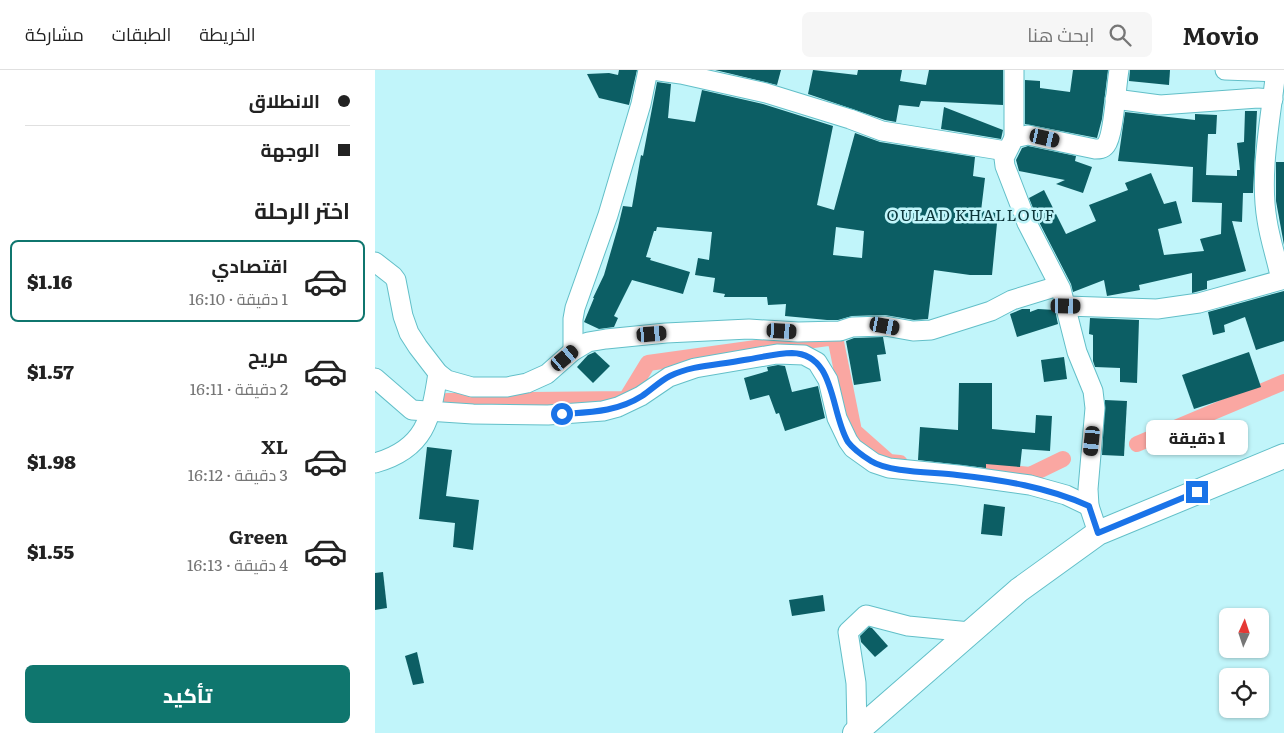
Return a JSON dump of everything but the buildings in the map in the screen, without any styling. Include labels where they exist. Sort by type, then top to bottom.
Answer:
[{"type":"main road","points":[[856,732],[1041,572],[1098,533],[1284,456]]},
{"type":"street","points":[[573,351],[575,308],[608,215],[650,70],[681,74],[766,93],[851,119],[882,131],[1010,144],[1028,135],[1095,150],[1101,149],[1106,145],[1109,137],[1119,70]]},
{"type":"street","points":[[1014,70],[1010,144],[1004,158],[1008,177],[1027,223],[1061,289],[1077,352],[1093,391],[1095,408],[1088,489],[1089,506],[1098,533]]},
{"type":"street","points":[[1066,306],[1157,309],[1199,303],[1281,280],[1267,220],[1265,190],[1265,166],[1276,71],[1225,70]]},
{"type":"street","points":[[1115,99],[1161,105],[1258,98],[1273,99]]},
{"type":"street","points":[[375,262],[396,280],[403,316],[409,333],[438,373],[447,380],[472,387],[520,385],[547,374],[573,351],[588,342],[665,333],[749,329],[798,332],[840,331],[852,327],[885,326],[913,332],[931,330],[991,311],[1012,300],[1058,286]]},
{"type":"street","points":[[375,378],[412,410],[548,415],[603,411],[631,402],[669,377],[695,368],[777,354],[794,353],[810,357],[822,368],[828,380],[837,418],[848,441],[853,448],[874,463],[889,468],[1029,485],[1066,495],[1089,506]]},
{"type":"street","points":[[375,464],[392,458],[413,443],[433,411],[438,373]]},
{"type":"street","points":[[856,732],[856,683],[848,632],[866,615],[908,626],[970,632]]},
{"type":"waterway","points":[[447,401],[626,399],[648,363],[835,337],[854,431],[889,462],[900,463]]},
{"type":"waterway","points":[[1137,444],[1284,382]]},
{"type":"waterway","points":[[989,471],[1030,475],[1063,459]]},
{"type":"district","name":"OULAD KHALLOUF","points":[[971,215]]},
{"type":"route","points":[[562,414],[619,408],[669,377],[695,368],[777,354],[794,353],[810,357],[822,368],[828,380],[837,418],[848,441],[853,448],[874,463],[889,468],[1029,485],[1066,495],[1089,506],[1098,533],[1197,492]]}]
